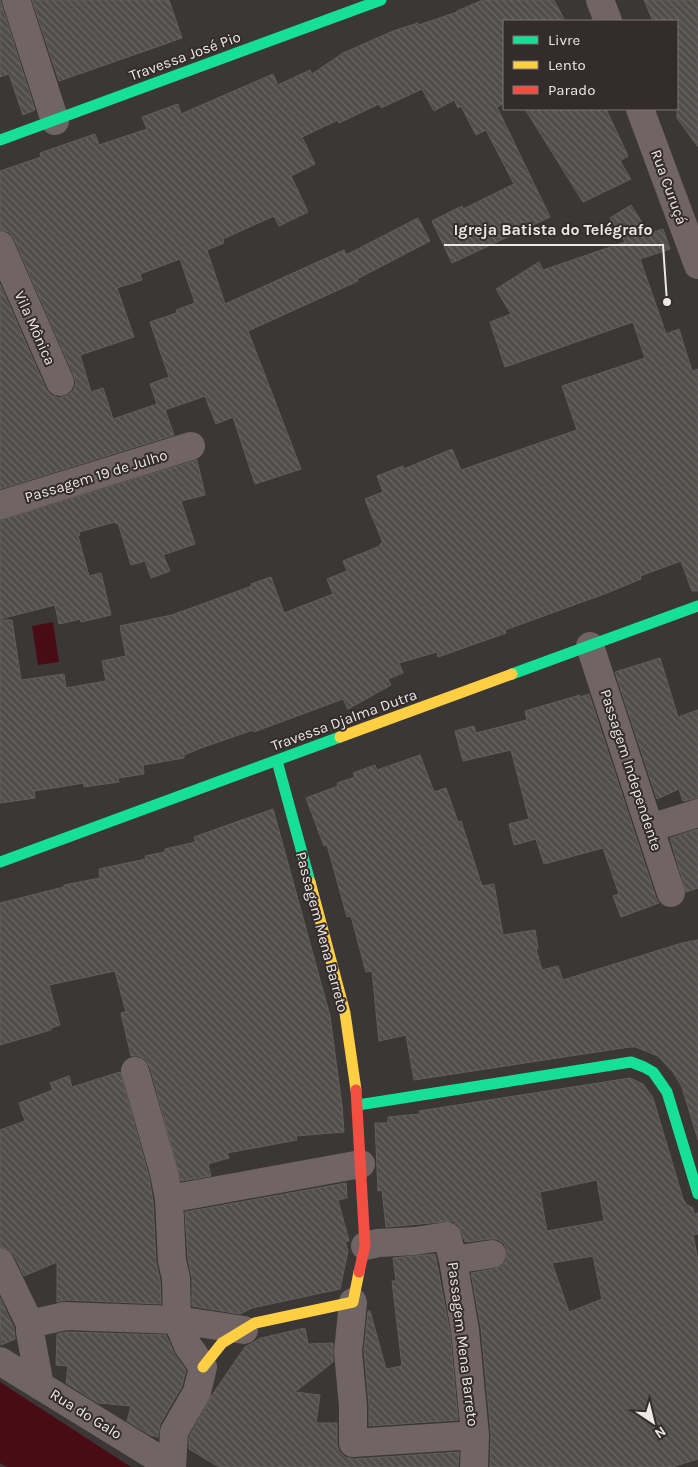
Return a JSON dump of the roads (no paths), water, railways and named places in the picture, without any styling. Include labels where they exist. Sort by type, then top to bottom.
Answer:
[{"type":"street","points":[[16,0],[55,121]]},
{"type":"street","name":"Travessa José Pio","points":[[0,140],[381,0]]},
{"type":"street","points":[[600,0],[608,20]]},
{"type":"street","name":"Rua Curuçá","points":[[640,110],[698,265]]},
{"type":"street","name":"Vila Mônica","points":[[0,245],[60,382]]},
{"type":"street","name":"Passagem 19 de Julho","points":[[0,505],[191,446]]},
{"type":"street","name":"Travessa Djalma Dutra","points":[[0,862],[698,606]]},
{"type":"street","name":"Passagem Independente","points":[[590,646],[671,893]]},
{"type":"street","name":"Passagem Mena Barreto","points":[[277,761],[345,1013],[358,1105],[365,1246],[447,1236],[465,1330],[475,1435],[474,1467]]},
{"type":"street","points":[[650,828],[698,813]]},
{"type":"street","points":[[358,1105],[631,1062],[647,1066],[659,1076],[667,1092],[698,1194]]},
{"type":"street","points":[[135,1071],[164,1173],[169,1199],[172,1261],[176,1278],[177,1320],[188,1346],[202,1367]]},
{"type":"street","points":[[169,1199],[361,1164]]},
{"type":"street","points":[[365,1246],[353,1302],[348,1352],[354,1406],[353,1443],[475,1435]]},
{"type":"street","points":[[453,1260],[492,1254]]},
{"type":"street","points":[[0,1262],[30,1324],[40,1386]]},
{"type":"street","points":[[172,1467],[174,1432],[197,1392],[202,1367],[222,1343],[255,1322],[353,1302]]},
{"type":"street","points":[[30,1324],[65,1316],[177,1320],[244,1330]]},
{"type":"street","name":"Rua do Galo","points":[[0,1361],[172,1467]]},
{"type":"place","name":"Igreja Batista do Telégrafo","points":[[667,302]]}]
